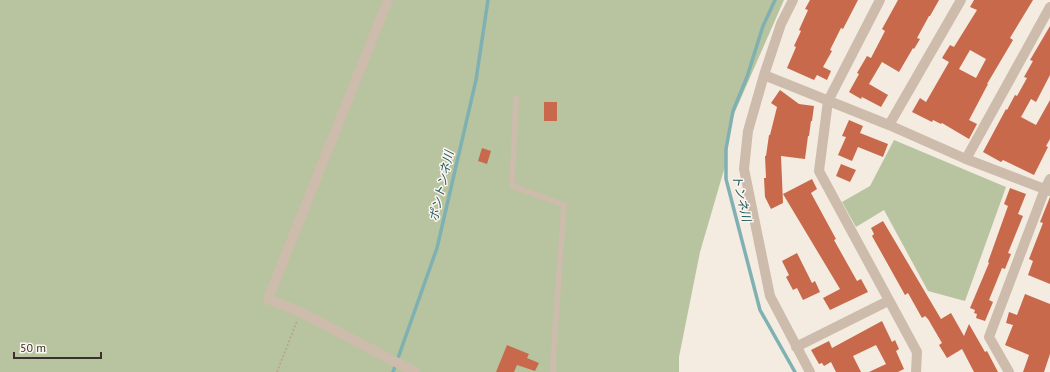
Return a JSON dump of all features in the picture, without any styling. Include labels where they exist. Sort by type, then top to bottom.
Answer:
[{"type":"street","points":[[388,0],[268,299],[300,312],[415,372]]},
{"type":"street","points":[[793,0],[782,24],[764,75],[748,131],[744,169],[770,296],[810,372]]},
{"type":"street","points":[[880,0],[828,101],[819,171],[917,352],[916,372]]},
{"type":"street","points":[[889,125],[961,0]]},
{"type":"street","points":[[966,159],[1050,7]]},
{"type":"street","points":[[764,75],[889,125],[966,159],[1047,190]]},
{"type":"street","points":[[1009,372],[989,337],[1050,179]]},
{"type":"street","points":[[796,346],[888,300]]},
{"type":"lane","points":[[516,98],[512,186],[564,205],[552,359],[553,372]]},
{"type":"path","points":[[277,372],[300,312]]},
{"type":"green space","points":[[0,0],[784,0],[730,123],[726,163],[700,252],[679,357],[679,372],[0,372]]},
{"type":"green space","points":[[894,140],[1006,187],[965,301],[928,291],[884,210],[856,227],[842,202],[870,186]]},
{"type":"building","points":[[810,0],[858,0],[843,29],[841,28],[830,50],[832,51],[823,67],[831,71],[827,80],[817,75],[814,80],[787,68],[796,47],[794,46],[801,31],[799,30],[808,10],[805,9]]},
{"type":"building","points":[[898,0],[939,0],[917,38],[920,39],[899,72],[882,62],[869,84],[888,95],[881,107],[862,97],[861,99],[849,92],[859,74],[857,73],[867,56],[871,58],[885,31],[882,29]]},
{"type":"building","points":[[974,0],[1033,0],[1010,38],[1013,40],[987,84],[969,120],[977,124],[969,139],[942,123],[941,124],[933,120],[932,122],[912,112],[920,98],[926,102],[949,62],[942,58],[950,45],[954,47],[977,10],[970,7]],"holes":[[[970,50],[986,59],[976,78],[959,69]]]},
{"type":"building","points":[[1050,26],[1050,75],[1036,102],[1031,99],[1021,117],[1036,125],[1050,100],[1050,139],[1046,146],[1048,147],[1034,175],[1003,160],[1001,162],[983,152],[1006,109],[1007,110],[1015,95],[1017,96],[1027,78],[1024,77],[1033,61],[1030,60]]},
{"type":"building","points":[[780,90],[799,104],[814,106],[805,159],[781,156],[783,203],[771,209],[765,197],[765,156],[777,107],[771,103]]},
{"type":"building","points":[[544,102],[557,102],[557,121],[544,121]]},
{"type":"building","points":[[849,120],[863,126],[860,133],[888,144],[883,157],[858,147],[852,161],[838,155],[846,137],[842,136]]},
{"type":"building","points":[[482,148],[491,151],[487,164],[478,161]]},
{"type":"building","points":[[841,164],[856,170],[850,182],[836,176]]},
{"type":"building","points":[[812,179],[817,189],[811,193],[836,239],[834,240],[857,281],[861,279],[868,292],[830,310],[823,298],[840,289],[783,194]]},
{"type":"building","points":[[1010,188],[1026,194],[1018,214],[1023,216],[1008,253],[1011,254],[1005,269],[1002,268],[989,300],[993,302],[985,321],[976,318],[977,314],[974,313],[975,310],[970,308],[989,263],[988,262],[1008,206],[1004,204]]},
{"type":"building","points":[[1050,197],[1050,284],[1028,275],[1033,261],[1029,259],[1043,223],[1040,222]]},
{"type":"building","points":[[883,221],[941,319],[951,313],[964,336],[969,324],[985,352],[987,351],[998,372],[974,372],[962,349],[947,358],[939,345],[942,343],[928,319],[925,316],[922,318],[908,293],[905,295],[872,236],[874,234],[871,228]]},
{"type":"building","points":[[797,253],[812,283],[815,281],[820,292],[803,300],[797,288],[793,290],[786,277],[789,275],[782,261]]},
{"type":"building","points":[[1025,294],[1050,304],[1050,354],[1044,372],[1023,372],[1029,355],[1005,345],[1013,325],[1006,323],[1009,312],[1017,315]]},
{"type":"building","points":[[882,321],[892,342],[895,340],[899,349],[896,351],[904,369],[898,372],[869,372],[886,364],[876,345],[853,356],[861,372],[836,372],[831,362],[824,366],[822,363],[819,364],[811,350],[829,341],[832,348]]},
{"type":"building","points":[[507,345],[529,354],[527,358],[539,363],[535,371],[517,365],[514,372],[496,372]]},
{"type":"waterway","name":"ポントンネ川","points":[[393,372],[437,248],[476,80],[488,0]]},
{"type":"waterway","name":"トンネ川","points":[[775,0],[763,26],[747,77],[733,111],[726,149],[726,179],[760,310],[795,372]]}]
